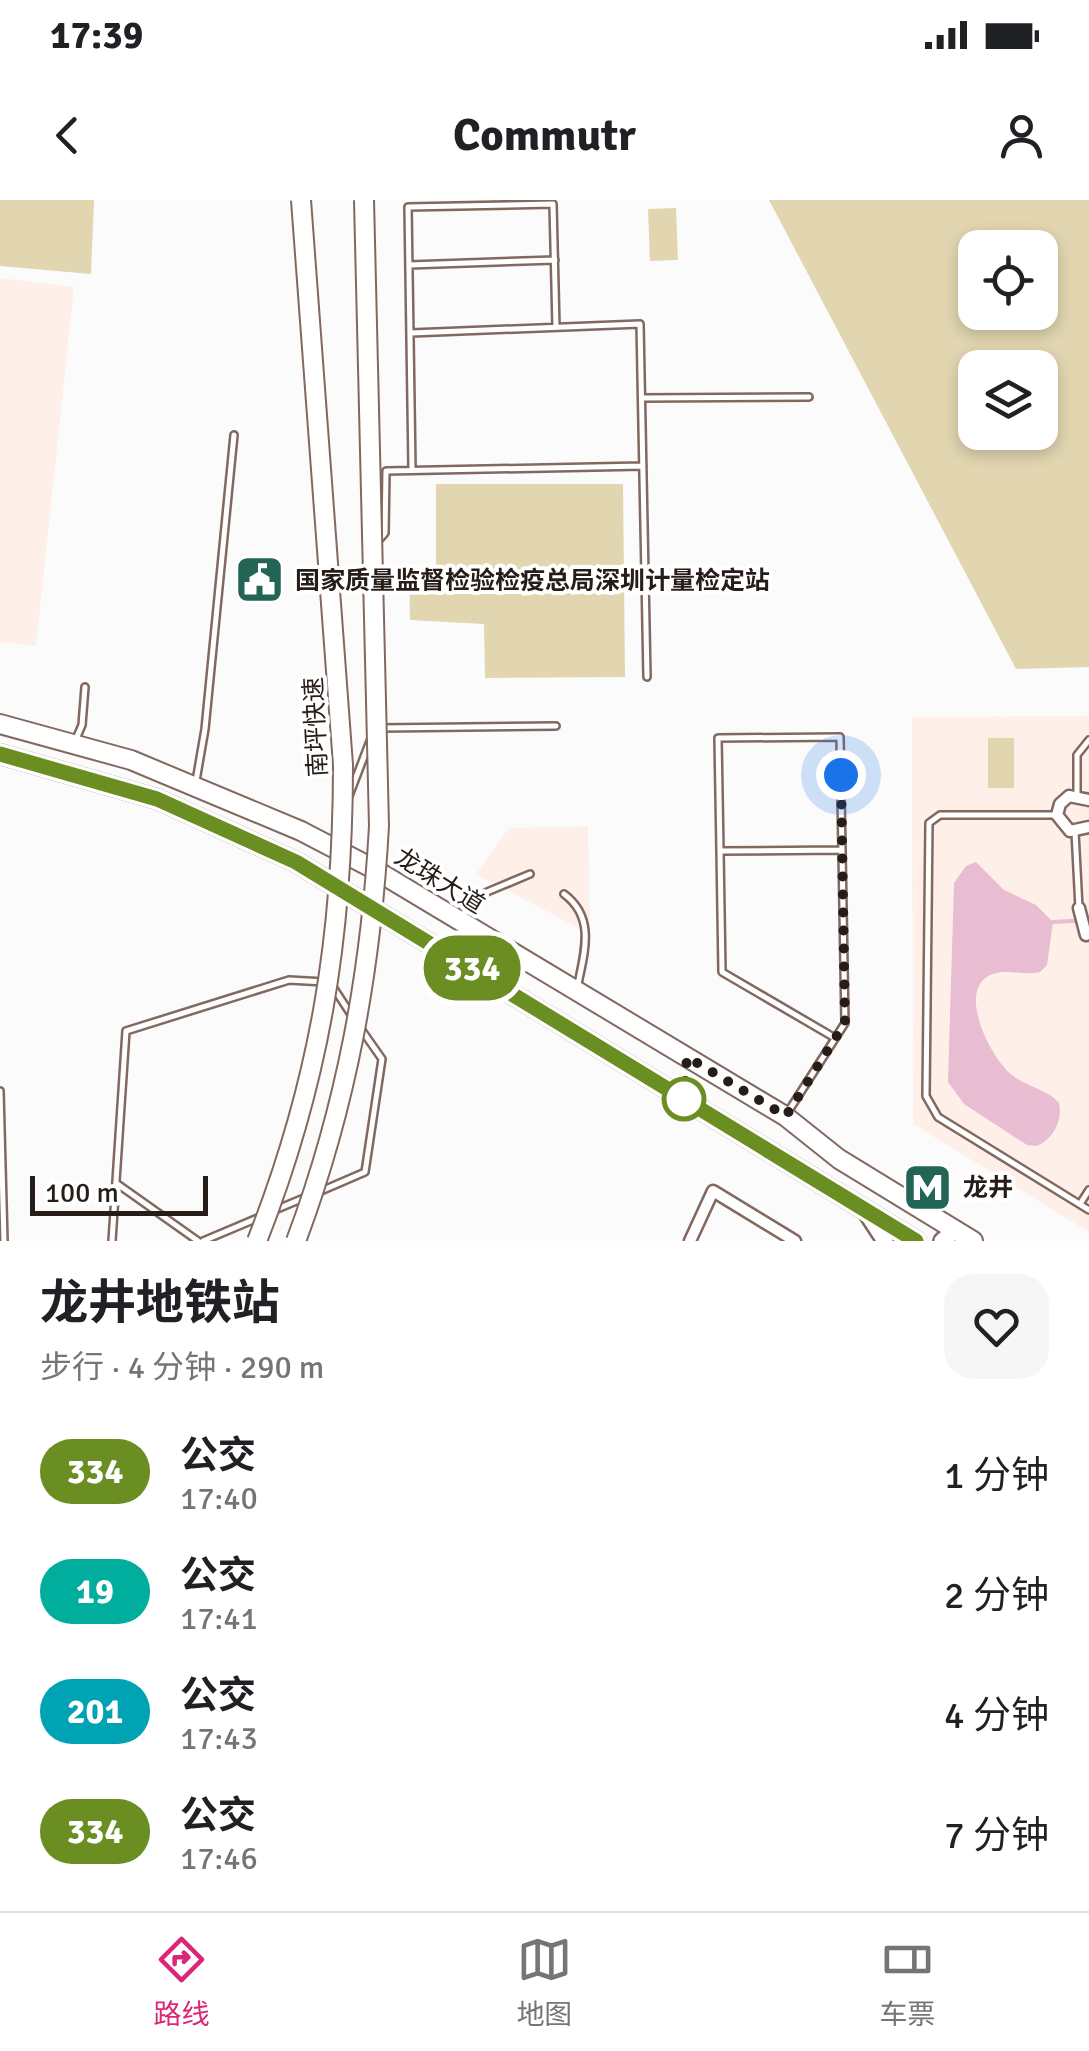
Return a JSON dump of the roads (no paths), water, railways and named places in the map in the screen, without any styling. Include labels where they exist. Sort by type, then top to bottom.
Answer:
[{"type":"main road","name":"南坪快速","points":[[257,1241],[283,1176],[318,1054],[340,919],[342,746],[301,200]]},
{"type":"main road","points":[[296,1241],[318,1180],[351,1063],[376,886],[378,810],[364,200]]},
{"type":"main road","name":"龙珠大道","points":[[0,724],[75,742],[195,784],[330,846],[786,1116],[949,1238],[974,1241]]},
{"type":"main road","points":[[0,754],[157,799],[296,862],[916,1241]]},
{"type":"main road","points":[[864,1209],[884,1241]]},
{"type":"street","points":[[1089,800],[1076,794],[1062,800],[1057,815],[1063,827],[1075,832],[1089,827]]},
{"type":"street","points":[[1078,908],[1088,938]]},
{"type":"street","points":[[690,1241],[713,1191],[796,1241]]},
{"type":"lane","points":[[330,846],[373,728],[376,544],[372,200]]},
{"type":"lane","points":[[412,470],[408,207],[553,204],[556,327]]},
{"type":"lane","points":[[409,264],[554,260]]},
{"type":"lane","points":[[411,333],[640,324],[647,677]]},
{"type":"lane","points":[[642,398],[809,397]]},
{"type":"lane","points":[[195,784],[205,729],[234,435]]},
{"type":"lane","points":[[376,544],[385,533],[386,471],[643,466]]},
{"type":"lane","points":[[75,742],[82,725],[85,687]]},
{"type":"lane","points":[[373,728],[556,726]]},
{"type":"lane","points":[[786,1116],[845,1023],[840,737],[718,738],[722,972],[835,1038]]},
{"type":"lane","points":[[1076,794],[1078,756],[1089,740]]},
{"type":"lane","points":[[1057,815],[940,816],[929,822],[926,1096],[938,1117],[1089,1210]]},
{"type":"lane","points":[[1075,832],[1078,908]]},
{"type":"lane","points":[[720,851],[842,850]]},
{"type":"lane","points":[[456,920],[487,892],[530,874]]},
{"type":"lane","points":[[564,894],[579,906],[584,922],[586,942],[576,992]]},
{"type":"lane","points":[[112,1241],[126,1031],[289,980],[330,983],[382,1060],[366,1172],[200,1241],[116,1183]]},
{"type":"lane","points":[[0,1091],[4,1241]]},
{"type":"lane","points":[[1080,1204],[1089,1190]]},
{"type":"waterway","points":[[1053,922],[1089,920]]},
{"type":"place","name":"国家质量监督检验检疫总局深圳计量检定站","points":[[260,580]]},
{"type":"place","name":"龙井","points":[[928,1187]]}]
